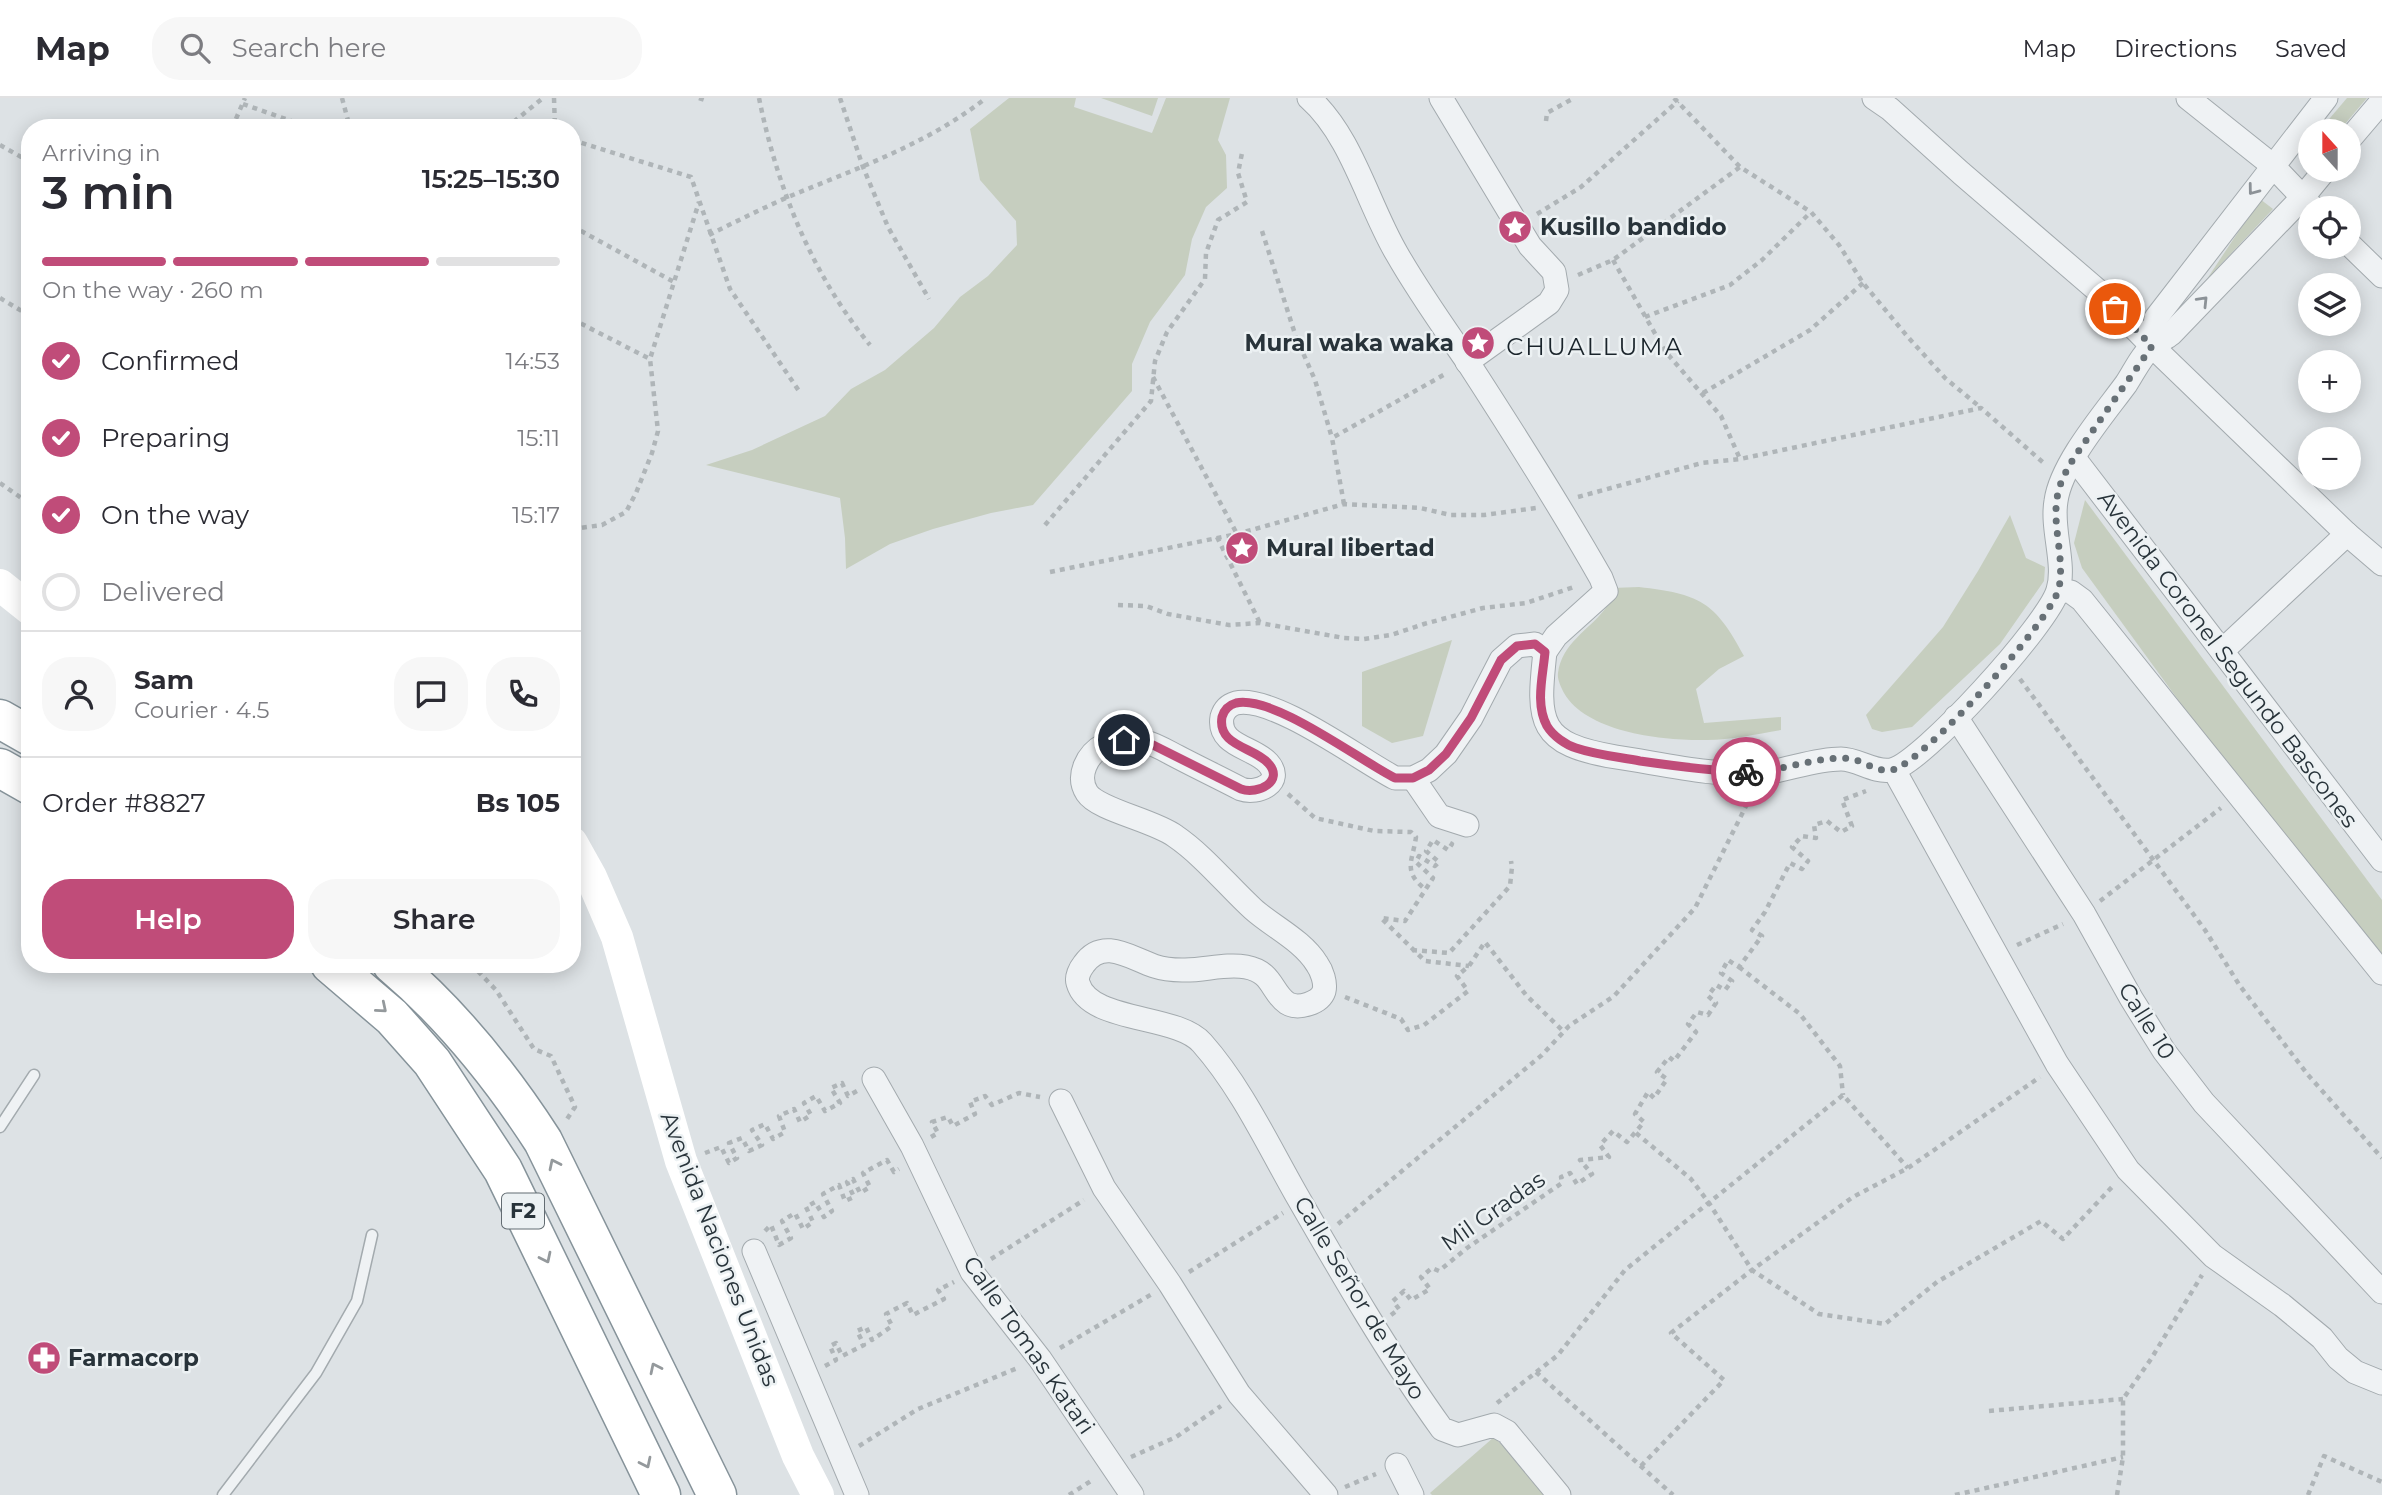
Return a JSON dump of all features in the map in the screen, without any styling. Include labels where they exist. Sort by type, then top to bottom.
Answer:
[{"type":"highway","points":[[0,719],[21,731]]},
{"type":"highway","points":[[0,768],[21,780]]},
{"type":"highway","name":"F2","points":[[341,973],[392,1017],[432,1062],[503,1170],[662,1495]]},
{"type":"highway","name":"F2","points":[[402,973],[447,1018],[508,1088],[542,1141],[717,1495]]},
{"type":"street","points":[[1309,98],[1322,109],[1337,130],[1382,230],[1558,503],[1601,578],[1605,591],[1556,636],[1545,652],[1540,697],[1542,714],[1548,728],[1557,738],[1574,748],[1696,769],[1763,773],[1834,759],[1853,759],[1883,771],[1894,770],[1956,718],[2009,662],[2037,627],[2059,590],[2056,500],[2062,479],[2074,458],[2152,346],[2171,334],[2298,213]]},
{"type":"street","points":[[1441,98],[1530,246],[1554,272],[1557,284],[1554,297],[1549,303],[1467,362]]},
{"type":"street","points":[[1874,98],[1890,109],[2097,290],[2347,534],[2382,564]]},
{"type":"street","points":[[2188,98],[2272,165],[2301,196]]},
{"type":"street","points":[[2152,346],[2155,318],[2326,98]]},
{"type":"street","points":[[2361,126],[2382,101]]},
{"type":"street","points":[[2361,256],[2382,276]]},
{"type":"street","name":"Avenida Coronel Segundo Bascones","points":[[2074,458],[2382,860]]},
{"type":"street","points":[[2222,651],[2347,534]]},
{"type":"street","points":[[0,585],[21,602]]},
{"type":"street","points":[[2059,590],[2071,592],[2082,600],[2382,973]]},
{"type":"street","points":[[1324,991],[1324,979],[1318,965],[1304,949],[1256,911],[1176,836],[1153,823],[1103,807],[1093,801],[1085,790],[1083,779],[1084,768],[1091,755],[1104,746],[1124,740],[1145,741],[1249,792],[1267,787],[1273,771],[1269,764],[1226,736],[1222,722],[1223,712],[1237,703],[1261,705],[1284,714],[1395,778],[1413,778],[1429,770],[1446,754],[1471,718],[1492,675],[1510,651],[1517,646],[1535,644],[1545,652]]},
{"type":"street","name":"Calle 10","points":[[1956,718],[2084,914],[2164,1051],[2204,1103],[2382,1292]]},
{"type":"street","points":[[1894,770],[2057,1064],[2128,1170],[2213,1256],[2282,1305],[2322,1338],[2338,1358],[2355,1372],[2382,1383]]},
{"type":"street","points":[[1413,778],[1439,816],[1467,825]]},
{"type":"street","name":"Avenida Naciones Unidas","points":[[581,859],[617,937],[681,1161],[798,1455],[818,1495]]},
{"type":"street","name":"Calle Señor de Mayo","points":[[1324,991],[1319,999],[1310,1004],[1296,1006],[1287,1003],[1261,972],[1246,967],[1182,970],[1158,967],[1122,952],[1106,950],[1093,955],[1082,965],[1078,983],[1093,1002],[1110,1011],[1172,1027],[1199,1039],[1237,1090],[1374,1328],[1442,1429],[1458,1435]]},
{"type":"street","name":"Calle Tomas Katari","points":[[874,1079],[912,1146],[972,1272],[1040,1359],[1132,1495]]},
{"type":"street","points":[[1061,1101],[1104,1188],[1170,1284],[1239,1394],[1325,1495]]},
{"type":"street","points":[[754,1251],[856,1495]]},
{"type":"street","points":[[1458,1435],[1494,1426],[1507,1432],[1559,1495]]},
{"type":"street","points":[[1397,1465],[1412,1495]]},
{"type":"lane","points":[[0,1126],[34,1075]]},
{"type":"lane","points":[[223,1495],[316,1373],[356,1301],[372,1236]]},
{"type":"path","points":[[342,98],[348,119]]},
{"type":"path","points":[[517,119],[543,98]]},
{"type":"path","points":[[554,98],[555,119]]},
{"type":"path","points":[[759,98],[786,198],[827,287],[870,345]]},
{"type":"path","points":[[840,98],[863,167],[888,227],[929,299]]},
{"type":"path","points":[[709,235],[786,198],[863,167],[961,118],[986,98]]},
{"type":"path","points":[[1546,121],[1547,113],[1574,98]]},
{"type":"path","points":[[1518,226],[1581,187],[1676,100],[1740,167],[1811,212],[1839,245],[1863,283],[1945,378],[2062,479]]},
{"type":"path","points":[[236,119],[244,101],[288,119]]},
{"type":"path","points":[[581,143],[691,177],[730,289],[801,394]]},
{"type":"path","points":[[0,145],[21,157]]},
{"type":"path","points":[[1045,525],[1151,401],[1155,361],[1167,332],[1205,279],[1206,253],[1218,220],[1247,202],[1238,173],[1241,153]]},
{"type":"path","points":[[1557,284],[1613,260],[1740,167]]},
{"type":"path","points":[[581,528],[602,525],[615,519],[626,512],[636,493],[658,431],[650,359],[699,202]]},
{"type":"path","points":[[1645,317],[1730,285],[1762,260],[1811,212]]},
{"type":"path","points":[[581,231],[674,282]]},
{"type":"path","points":[[1262,232],[1296,337],[1315,380],[1332,438],[1344,504]]},
{"type":"path","points":[[1613,260],[1664,352],[1721,416],[1740,459]]},
{"type":"path","points":[[1703,393],[1810,330],[1863,283]]},
{"type":"path","points":[[0,298],[21,311]]},
{"type":"path","points":[[581,324],[650,359]]},
{"type":"path","points":[[1332,438],[1467,362]]},
{"type":"path","points":[[1153,377],[1237,534]]},
{"type":"path","points":[[1050,572],[1237,534],[1344,504],[1420,508],[1451,514],[1523,511],[1702,463],[1740,459],[1981,408]]},
{"type":"path","points":[[0,483],[21,498]]},
{"type":"path","points":[[1217,537],[1260,623]]},
{"type":"path","points":[[1118,605],[1146,606],[1168,614],[1229,625],[1260,623],[1364,639],[1391,635],[1483,608],[1526,603],[1601,578]]},
{"type":"path","points":[[2009,662],[2151,860],[2205,930],[2240,986],[2308,1075],[2382,1158]]},
{"type":"path","points":[[1740,967],[1762,936],[1752,930],[1765,912],[1790,863],[1802,869],[1808,861],[1792,847],[1802,836],[1816,838],[1814,825],[1827,821],[1841,832],[1852,826],[1842,800],[1879,786],[1894,770]]},
{"type":"path","points":[[1321,1238],[1542,1055],[1564,1032],[1614,996],[1695,908],[1763,773]]},
{"type":"path","points":[[1272,779],[1315,818],[1374,831],[1411,832],[1416,837],[1410,860],[1411,870],[1416,882],[1425,889]]},
{"type":"path","points":[[1998,955],[2084,914],[2237,796]]},
{"type":"path","points":[[1439,816],[1434,833],[1452,844],[1448,850],[1433,840],[1426,851],[1439,862],[1435,866],[1419,856],[1416,862],[1433,878],[1405,922],[1381,918],[1425,961],[1469,966]]},
{"type":"path","points":[[1411,950],[1449,953],[1510,886],[1513,867],[1511,861]]},
{"type":"path","points":[[1324,991],[1341,995],[1401,1020],[1408,1030],[1424,1026],[1468,991],[1457,976],[1469,966],[1485,942],[1526,995],[1564,1032]]},
{"type":"path","points":[[1908,1168],[1843,1095],[1840,1066],[1800,1014],[1728,960],[1721,973],[1732,981],[1725,990],[1716,985],[1708,996],[1716,1003],[1708,1015],[1698,1012],[1688,1024],[1696,1032],[1674,1061],[1669,1057],[1657,1072],[1667,1079],[1654,1098],[1648,1092],[1635,1114],[1644,1122],[1636,1133],[1691,1179],[1752,1270],[1819,1314],[1885,1324],[1937,1282],[2041,1221],[2063,1239],[2128,1170]]},
{"type":"path","points":[[480,973],[496,990],[534,1049],[551,1056],[575,1107],[569,1118]]},
{"type":"path","points":[[1641,1466],[1724,1380],[1671,1333],[1853,1197],[1908,1168],[2005,1104],[2057,1064]]},
{"type":"path","points":[[681,1161],[721,1147],[729,1163],[737,1158],[729,1143],[742,1138],[749,1151],[762,1145],[752,1130],[765,1124],[772,1139],[785,1132],[779,1116],[794,1109],[800,1122],[811,1115],[804,1102],[816,1096],[825,1111],[840,1103],[831,1088],[842,1083],[848,1096],[865,1086],[862,1073],[874,1079]]},
{"type":"path","points":[[754,1251],[766,1228],[771,1225],[779,1245],[791,1238],[782,1221],[795,1213],[803,1229],[813,1223],[806,1207],[815,1202],[824,1217],[832,1211],[823,1194],[839,1185],[845,1200],[854,1197],[846,1182],[853,1179],[860,1193],[870,1187],[863,1173],[887,1160],[894,1172],[907,1165],[901,1150],[938,1133],[932,1122],[947,1117],[953,1126],[975,1114],[970,1102],[985,1096],[992,1105],[1019,1093],[1061,1101]]},
{"type":"path","points":[[1458,1435],[1558,1355],[1625,1270],[1843,1095]]},
{"type":"path","name":"Mil Gradas","points":[[1374,1328],[1399,1309],[1393,1301],[1404,1291],[1410,1300],[1430,1289],[1421,1277],[1432,1268],[1439,1271],[1467,1248],[1562,1183],[1561,1177],[1570,1173],[1577,1184],[1592,1174],[1580,1160],[1609,1157],[1600,1145],[1613,1131],[1627,1142],[1636,1133]]},
{"type":"path","points":[[805,1376],[836,1360],[830,1346],[836,1343],[842,1356],[864,1345],[857,1331],[866,1327],[872,1340],[892,1326],[886,1314],[907,1303],[913,1315],[944,1299],[938,1290],[972,1272],[1104,1188]]},
{"type":"path","points":[[840,1457],[918,1409],[1040,1359],[1170,1284],[1301,1202]]},
{"type":"path","points":[[2117,1495],[2123,1457],[2123,1399],[2151,1359],[2213,1256]]},
{"type":"path","points":[[1536,1372],[1673,1495]]},
{"type":"path","points":[[1069,1495],[1114,1465],[1176,1437],[1239,1394]]},
{"type":"path","points":[[1989,1411],[2123,1399]]},
{"type":"path","points":[[2308,1495],[2324,1456],[2382,1482]]},
{"type":"path","points":[[1955,1495],[2123,1457]]},
{"type":"green space","points":[[1009,98],[1076,98],[1074,107],[1152,133],[1166,98],[1230,98],[1218,140],[1226,155],[1227,188],[1206,207],[1192,239],[1185,275],[1150,322],[1132,364],[1132,391],[1033,505],[933,529],[890,544],[846,569],[840,498],[706,465],[752,450],[825,416],[851,389],[885,370],[934,328],[960,297],[988,276],[1017,245],[1016,221],[980,180],[970,129]]},
{"type":"green space","points":[[1101,98],[1158,98],[1152,116]]},
{"type":"green space","points":[[2347,98],[2367,98],[2349,119],[2329,119]]},
{"type":"green space","points":[[2260,199],[2273,209],[2207,279]]},
{"type":"green space","points":[[2085,500],[2382,900],[2382,969],[2281,841],[2082,568],[2074,543]]},
{"type":"green space","points":[[2010,515],[2026,558],[2045,567],[2044,581],[2000,644],[1912,727],[1882,732],[1872,729],[1866,715],[1943,627]]},
{"type":"green space","points":[[1639,587],[1677,593],[1703,603],[1724,623],[1744,656],[1719,669],[1696,689],[1704,723],[1781,717],[1781,730],[1716,740],[1670,739],[1608,726],[1575,707],[1564,693],[1558,678],[1565,653],[1605,609],[1612,588]]},
{"type":"green space","points":[[1452,640],[1423,736],[1392,743],[1362,726],[1362,672]]},
{"type":"green space","points":[[1494,1437],[1550,1495],[1430,1493]]},
{"type":"way so far","points":[[1746,772],[1763,773],[1834,759],[1853,759],[1883,771],[1894,770],[1956,718],[2009,662],[2037,627],[2059,590],[2055,528],[2056,500],[2062,479],[2152,346],[2115,309]]},
{"type":"place","name":"Kusillo bandido","points":[[1515,227]]},
{"type":"place","name":"Mural waka waka","points":[[1478,343]]},
{"type":"place","name":"Mural libertad","points":[[1242,548]]},
{"type":"place","name":"Farmacorp","points":[[44,1358]]},
{"type":"district","name":"CHUALLUMA","points":[[1595,347]]},
{"type":"route","points":[[1124,740],[1145,741],[1241,789],[1257,791],[1267,787],[1273,771],[1269,764],[1257,755],[1226,736],[1222,722],[1223,712],[1229,706],[1237,703],[1261,705],[1333,740],[1395,778],[1413,778],[1429,770],[1446,754],[1471,718],[1501,660],[1517,646],[1535,644],[1545,652],[1540,697],[1542,714],[1548,728],[1557,738],[1574,748],[1610,756],[1720,772],[1746,772]]}]
